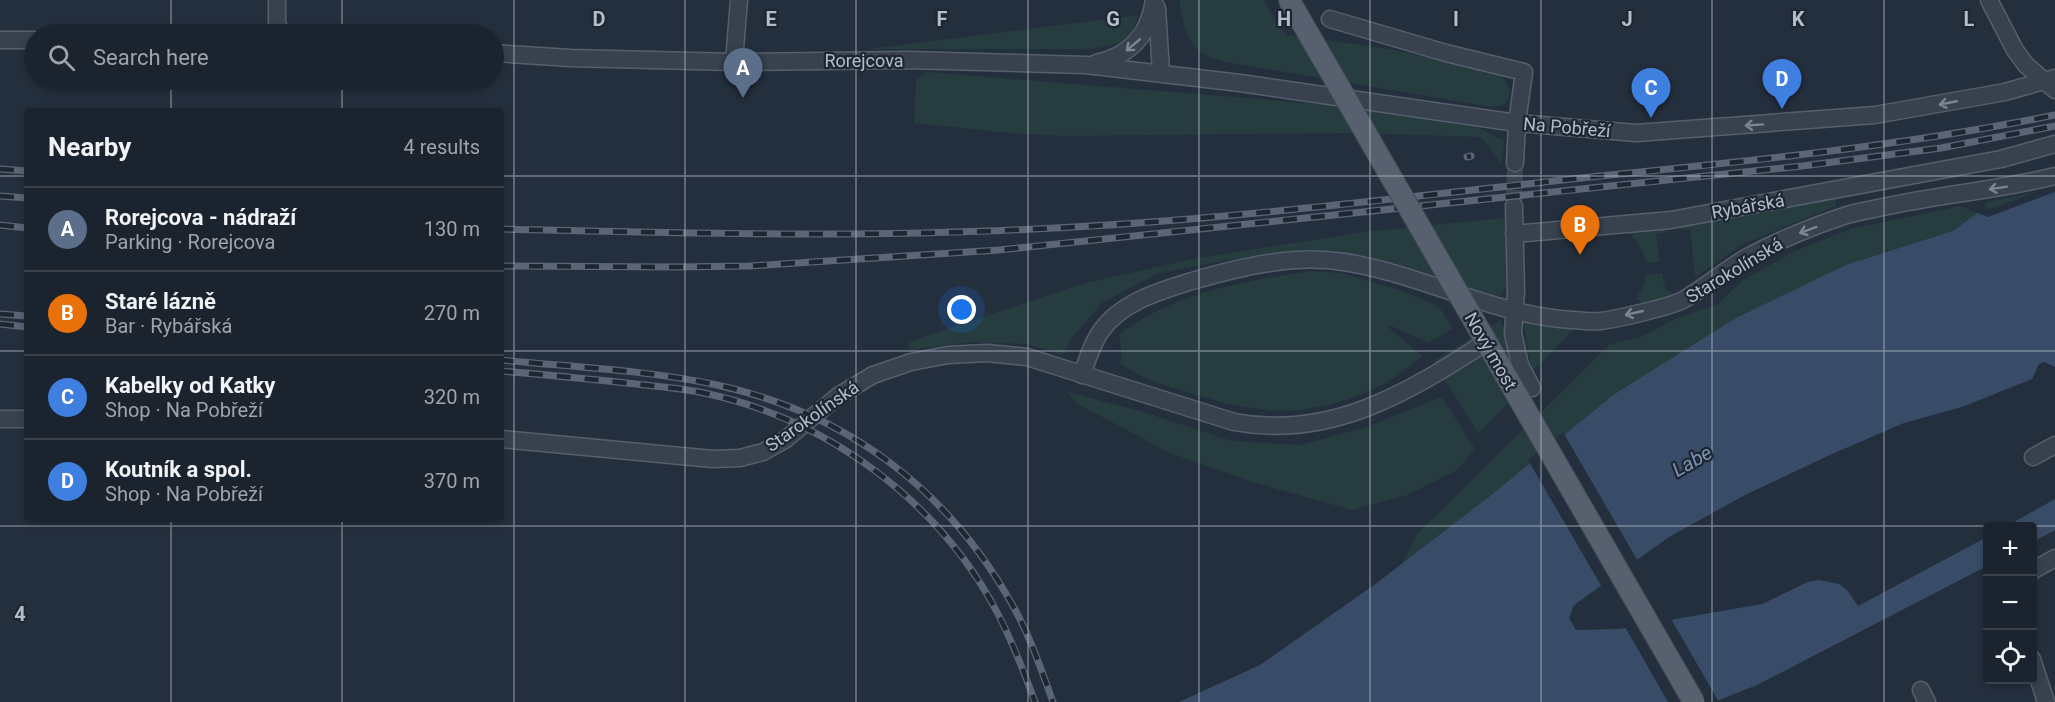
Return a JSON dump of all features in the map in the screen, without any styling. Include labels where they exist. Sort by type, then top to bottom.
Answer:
[{"type":"main road","name":"Nový most","points":[[1289,0],[1694,702]]},
{"type":"street","points":[[277,0],[278,24]]},
{"type":"street","points":[[734,62],[739,0]]},
{"type":"street","points":[[1086,65],[1115,57],[1136,44],[1146,30],[1155,0]]},
{"type":"street","points":[[1155,0],[1161,72]]},
{"type":"street","points":[[1989,0],[2015,50],[2026,65],[2051,83]]},
{"type":"street","points":[[1330,19],[1446,53],[1524,72],[1517,123],[1515,163]]},
{"type":"street","points":[[0,40],[24,40]]},
{"type":"street","name":"Rorejcova","points":[[504,54],[570,58],[734,62],[909,60],[1086,65],[1161,72]]},
{"type":"street","name":"Na Pobřeží","points":[[1161,72],[1517,123],[1636,133],[1852,118],[2051,83]]},
{"type":"street","name":"Rybářská","points":[[1514,234],[1671,220],[2001,159],[2055,144]]},
{"type":"street","name":"Starokolínská","points":[[1082,375],[1093,345],[1102,330],[1115,316],[1134,303],[1168,288],[1229,272],[1290,260],[1320,259],[1364,266],[1515,312],[1564,320],[1599,321],[1680,302],[1747,258],[1786,238],[1849,214],[1918,200],[2027,183],[2055,176]]},
{"type":"street","points":[[1514,206],[1515,312],[1513,333],[1520,365],[1532,388]]},
{"type":"street","name":"Starokolínská","points":[[504,439],[712,459],[740,458],[763,452],[786,439],[838,396],[873,375],[911,362],[948,355],[987,353],[1027,357],[1214,417],[1254,426],[1282,427],[1313,424],[1351,415],[1396,395],[1442,371],[1486,342]]},
{"type":"street","points":[[0,419],[24,419]]},
{"type":"street","points":[[2033,457],[2055,445]]},
{"type":"street","points":[[2037,568],[2055,558]]},
{"type":"street","points":[[2037,673],[2046,699]]},
{"type":"green space","points":[[1180,0],[1264,0],[1287,35],[1390,49],[1497,73],[1507,84],[1509,96],[1503,105],[1491,107],[1225,62],[1204,55],[1192,42],[1183,22]]},
{"type":"green space","points":[[1138,15],[1132,32],[1122,41],[1092,49],[870,49]]},
{"type":"green space","points":[[927,72],[1381,109],[1479,128],[1504,141],[1502,164],[1481,137],[1351,133],[1063,136],[914,123],[916,80]]},
{"type":"green space","points":[[2037,192],[1994,208],[1986,209],[1987,202]]},
{"type":"green space","points":[[1835,199],[1836,206],[1743,244],[1695,277],[1690,229],[1680,230],[1683,224]]},
{"type":"green space","points":[[1961,206],[1977,213],[1953,231],[1848,264],[1613,395],[1490,496],[1402,564],[1416,535],[1610,344],[1639,338],[1677,318],[1718,304],[1742,281],[1793,252],[1850,229]]},
{"type":"green space","points":[[1505,218],[1508,283],[1501,295],[1483,297],[1408,267],[1332,250],[1250,256],[1159,273],[1103,302],[1071,339],[1063,355],[1027,344],[972,342],[910,350],[908,342],[1085,283],[1198,258],[1364,232]]},
{"type":"green space","points":[[1663,228],[1667,232],[1656,234],[1660,262],[1646,263],[1642,250],[1629,232]]},
{"type":"green space","points":[[1310,271],[1341,273],[1403,291],[1441,310],[1453,328],[1429,343],[1389,325],[1388,327],[1422,356],[1389,381],[1370,391],[1350,399],[1308,409],[1266,410],[1218,401],[1154,381],[1120,363],[1122,353],[1119,335],[1140,320],[1163,308],[1210,291]]},
{"type":"green space","points":[[1662,273],[1666,291],[1671,290],[1673,295],[1646,307],[1636,298],[1643,287],[1646,275]]},
{"type":"green space","points":[[1501,320],[1525,387],[1478,433],[1433,361]]},
{"type":"green space","points":[[1523,322],[1579,324],[1532,372]]},
{"type":"green space","points":[[1067,392],[1140,411],[1232,441],[1301,445],[1366,427],[1442,397],[1475,449],[1457,470],[1407,495],[1352,510],[1256,483],[1170,453],[1076,403]]},
{"type":"water","name":"Labe","points":[[2055,192],[2055,367],[2044,362],[2039,364],[2032,379],[1962,407],[1904,423],[1745,495],[1669,537],[1574,605],[1569,618],[1576,630],[1619,629],[1762,604],[1808,582],[1819,580],[1839,584],[1847,590],[1858,606],[1983,539],[1983,568],[1757,685],[1714,702],[1179,702],[1260,665],[1374,585],[1490,496],[1613,395],[1736,318],[1848,264],[1953,231],[1977,213],[1988,217]]},
{"type":"water","points":[[2055,499],[2055,530],[2037,540],[2037,522],[2014,522]]},
{"type":"pier","points":[[1563,432],[1639,563],[1603,589],[1528,460]]},
{"type":"pier","points":[[1670,617],[1719,702],[1668,702],[1624,625]]},
{"type":"tunnel","points":[[1514,206],[1515,163]]},
{"type":"railway","points":[[504,229],[768,234],[901,233],[1034,229],[1171,220],[1308,208],[1878,145],[2055,115]]},
{"type":"railway","points":[[504,266],[749,266],[999,250],[1802,166],[1941,148],[2055,126]]},
{"type":"railway","points":[[1467,157],[1471,156]]},
{"type":"railway","points":[[0,169],[24,171]]},
{"type":"railway","points":[[0,196],[24,198]]},
{"type":"railway","points":[[0,225],[24,228]]},
{"type":"railway","points":[[0,314],[24,316]]},
{"type":"railway","points":[[0,324],[24,327]]},
{"type":"railway","points":[[504,360],[637,372],[717,385],[764,398],[809,415],[851,437],[890,463],[925,492],[958,526],[987,564],[1025,629],[1053,702]]},
{"type":"railway","points":[[504,371],[704,393],[750,405],[794,423],[836,445],[876,471],[912,502],[945,536],[974,573],[998,614],[1035,702]]},
{"type":"place","name":"Rorejcova - nádraží","points":[[743,98]]},
{"type":"place","name":"Koutník a spol.","points":[[1782,109]]},
{"type":"place","name":"Kabelky od Katky","points":[[1651,118]]},
{"type":"place","name":"Staré lázně","points":[[1580,255]]}]
